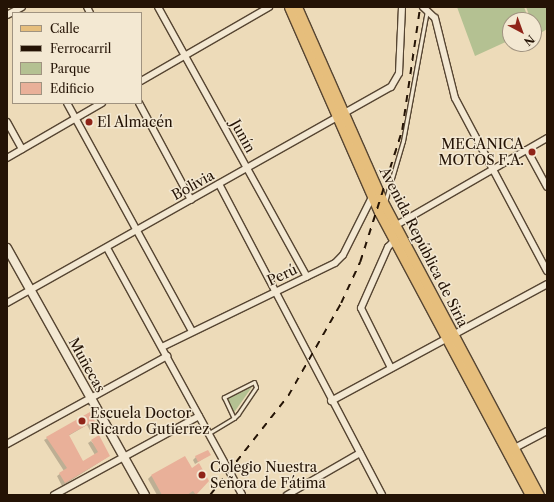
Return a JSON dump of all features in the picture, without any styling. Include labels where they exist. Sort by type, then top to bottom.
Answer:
[{"type":"main road","name":"Avenida República de Siria","points":[[289,7],[374,193],[534,494]]},
{"type":"main road","name":"Avenida República de Siria","points":[[297,7],[339,118]]},
{"type":"main road","name":"Avenida República de Siria","points":[[374,193],[385,204],[394,241],[450,336]]},
{"type":"street","name":"Junín","points":[[158,7],[307,277]]},
{"type":"street","points":[[142,80],[269,7]]},
{"type":"street","name":"Bolivia","points":[[7,303],[339,118],[391,87],[399,74],[402,7]]},
{"type":"street","points":[[425,8],[435,18],[455,98],[547,271]]},
{"type":"street","points":[[68,104],[192,331]]},
{"type":"street","points":[[7,158],[100,104]]},
{"type":"street","points":[[140,104],[191,200]]},
{"type":"street","points":[[7,122],[22,149]]},
{"type":"street","points":[[392,228],[547,138]]},
{"type":"street","points":[[527,150],[547,187]]},
{"type":"street","points":[[219,184],[331,401],[382,495]]},
{"type":"street","name":"Perú","points":[[162,347],[192,331],[307,277],[343,255],[374,193]]},
{"type":"street","points":[[391,368],[362,312],[362,303],[394,241]]},
{"type":"street","name":"Muñecas","points":[[7,248],[145,495]]},
{"type":"street","points":[[107,248],[167,356],[239,494]]},
{"type":"street","points":[[331,401],[547,284]]},
{"type":"street","points":[[7,444],[167,356]]},
{"type":"street","points":[[54,495],[199,416]]},
{"type":"street","points":[[510,450],[547,431]]},
{"type":"street","points":[[287,495],[360,453]]},
{"type":"lane","points":[[385,204],[405,134],[425,8]]},
{"type":"lane","points":[[208,433],[234,418],[256,387],[254,382],[224,397],[234,418]]},
{"type":"green space","points":[[457,7],[524,7],[526,12],[502,12],[502,44],[475,56]]},
{"type":"green space","points":[[526,7],[547,7],[547,29],[542,32],[542,12],[528,12]]},
{"type":"green space","points":[[252,387],[233,414],[227,398]]},
{"type":"building","points":[[90,412],[99,429],[95,432],[90,423],[69,435],[83,461],[98,452],[91,440],[99,435],[110,456],[65,483],[59,473],[67,468],[46,437]]},
{"type":"building","points":[[208,450],[211,455],[198,462],[195,456]]},
{"type":"building","points":[[185,456],[192,468],[199,463],[209,481],[196,495],[193,491],[187,495],[162,495],[151,475]]},
{"type":"railway","points":[[210,495],[288,396],[341,303],[360,262],[402,130],[420,7]]},
{"type":"place","name":"El Almacén","points":[[89,122]]},
{"type":"place","name":"MECANICA MOTOS F.A.","points":[[532,152]]},
{"type":"place","name":"Escuela Doctor Ricardo Gutierrez","points":[[82,421]]},
{"type":"place","name":"Colegio Nuestra Señora de Fátima","points":[[202,475]]}]
